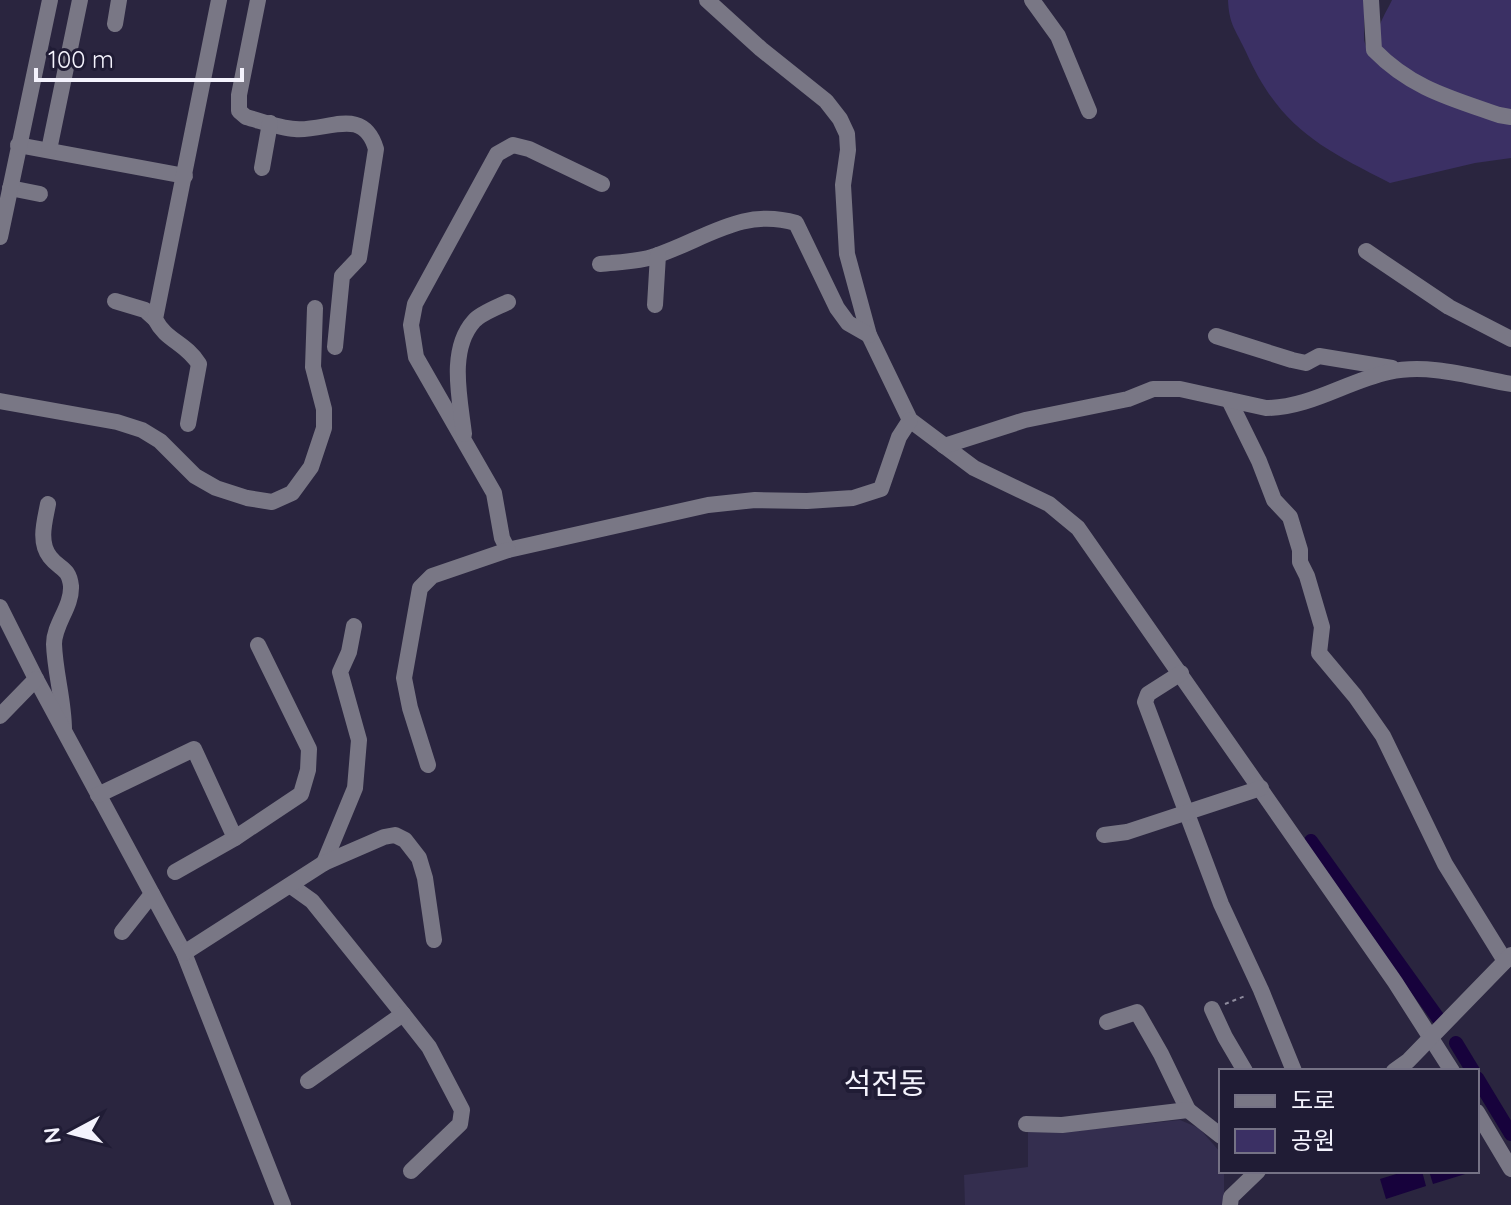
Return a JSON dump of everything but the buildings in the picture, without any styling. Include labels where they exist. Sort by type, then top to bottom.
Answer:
[{"type":"street","points":[[0,237],[50,0]]},
{"type":"street","points":[[49,150],[80,0]]},
{"type":"street","points":[[115,24],[119,0]]},
{"type":"street","points":[[155,319],[219,0]]},
{"type":"street","points":[[258,0],[239,95],[239,111],[246,117],[294,129],[346,123],[363,126],[371,135],[376,149],[359,258],[342,276],[335,347]]},
{"type":"street","points":[[707,0],[761,49],[826,101],[840,119],[847,134],[848,150],[843,185],[847,254],[869,335],[910,420],[974,468],[1049,504],[1078,528],[1432,1036],[1451,1069]]},
{"type":"street","points":[[1032,0],[1058,36],[1089,111]]},
{"type":"street","points":[[1371,0],[1374,50],[1394,71],[1425,88],[1511,117]]},
{"type":"street","points":[[262,168],[270,123]]},
{"type":"street","points":[[18,145],[185,176]]},
{"type":"street","points":[[508,550],[502,538],[494,493],[416,357],[411,325],[415,304],[497,154],[513,145],[529,149],[602,184]]},
{"type":"street","points":[[10,188],[40,194]]},
{"type":"street","points":[[600,264],[658,255],[745,219],[775,217],[796,223],[837,308],[848,323],[869,335]]},
{"type":"street","points":[[1366,251],[1449,307],[1511,339]]},
{"type":"street","points":[[655,305],[658,255]]},
{"type":"street","points":[[115,301],[145,310],[155,319],[162,333],[189,349],[199,364],[188,424]]},
{"type":"street","points":[[464,439],[457,374],[461,346],[474,320],[508,302]]},
{"type":"street","points":[[0,401],[117,422],[142,430],[160,441],[195,476],[216,488],[272,502],[292,493],[311,467],[324,428],[324,409],[313,367],[315,308]]},
{"type":"street","points":[[1216,336],[1306,363],[1319,356],[1402,370]]},
{"type":"street","points":[[944,446],[1025,420],[1128,399],[1153,389],[1180,389],[1266,408],[1298,405],[1389,372],[1416,368],[1511,384]]},
{"type":"street","points":[[1229,400],[1274,500],[1290,517],[1300,550],[1300,562],[1322,627],[1319,653],[1383,736],[1445,864],[1508,958],[1397,1069]]},
{"type":"street","points":[[428,765],[404,678],[420,588],[432,576],[508,550],[708,505],[755,500],[853,498],[871,493],[881,489],[899,437],[910,420]]},
{"type":"street","points":[[48,504],[43,536],[50,557],[65,568],[71,584],[69,603],[54,643],[64,703],[64,732]]},
{"type":"street","points":[[0,607],[184,953],[283,1205]]},
{"type":"street","points":[[324,863],[355,788],[359,740],[340,672],[349,652],[354,626]]},
{"type":"street","points":[[175,872],[235,838],[301,794],[308,770],[309,749],[258,645]]},
{"type":"street","points":[[1181,673],[1148,694],[1145,702],[1221,904],[1293,1069]]},
{"type":"street","points":[[0,716],[36,679]]},
{"type":"street","points":[[98,795],[194,749],[235,838]]},
{"type":"street","points":[[1104,835],[1127,832],[1261,788]]},
{"type":"street","points":[[184,953],[324,863],[395,835],[405,840],[419,858],[434,940]]},
{"type":"street","points":[[291,886],[312,901],[429,1047],[462,1110],[460,1124],[411,1171]]},
{"type":"street","points":[[122,932],[152,894]]},
{"type":"street","points":[[1212,1009],[1244,1069]]},
{"type":"street","points":[[1107,1022],[1137,1012],[1188,1110],[1219,1134]]},
{"type":"street","points":[[308,1081],[403,1014]]},
{"type":"street","points":[[1026,1124],[1062,1125],[1188,1110]]},
{"type":"street","points":[[1479,1115],[1511,1169]]},
{"type":"street","points":[[1230,1205],[1240,1178]]},
{"type":"path","points":[[1212,1009],[1261,990]]},
{"type":"shaded area","points":[[1180,1120],[1199,1128],[1219,1151],[1219,1173],[1224,1173],[1224,1205],[965,1205],[964,1175],[1028,1167],[1028,1132],[1076,1131]]},
{"type":"shaded area","points":[[1400,1173],[1423,1173],[1426,1186],[1386,1199],[1380,1179]]},
{"type":"shaded area","points":[[1430,1173],[1469,1173],[1433,1184]]},
{"type":"green space","points":[[1228,0],[1364,0],[1364,40],[1368,53],[1511,123],[1511,158],[1390,183],[1343,158],[1304,132],[1273,99],[1234,27]]},
{"type":"green space","points":[[1392,0],[1511,0],[1511,111],[1438,86],[1386,57],[1378,47],[1377,36]]},
{"type":"waterway","points":[[1311,841],[1438,1018]]},
{"type":"waterway","points":[[1456,1043],[1472,1069]]},
{"type":"waterway","points":[[1479,1081],[1511,1134]]},
{"type":"district","name":"석전동","points":[[885,1083]]}]
